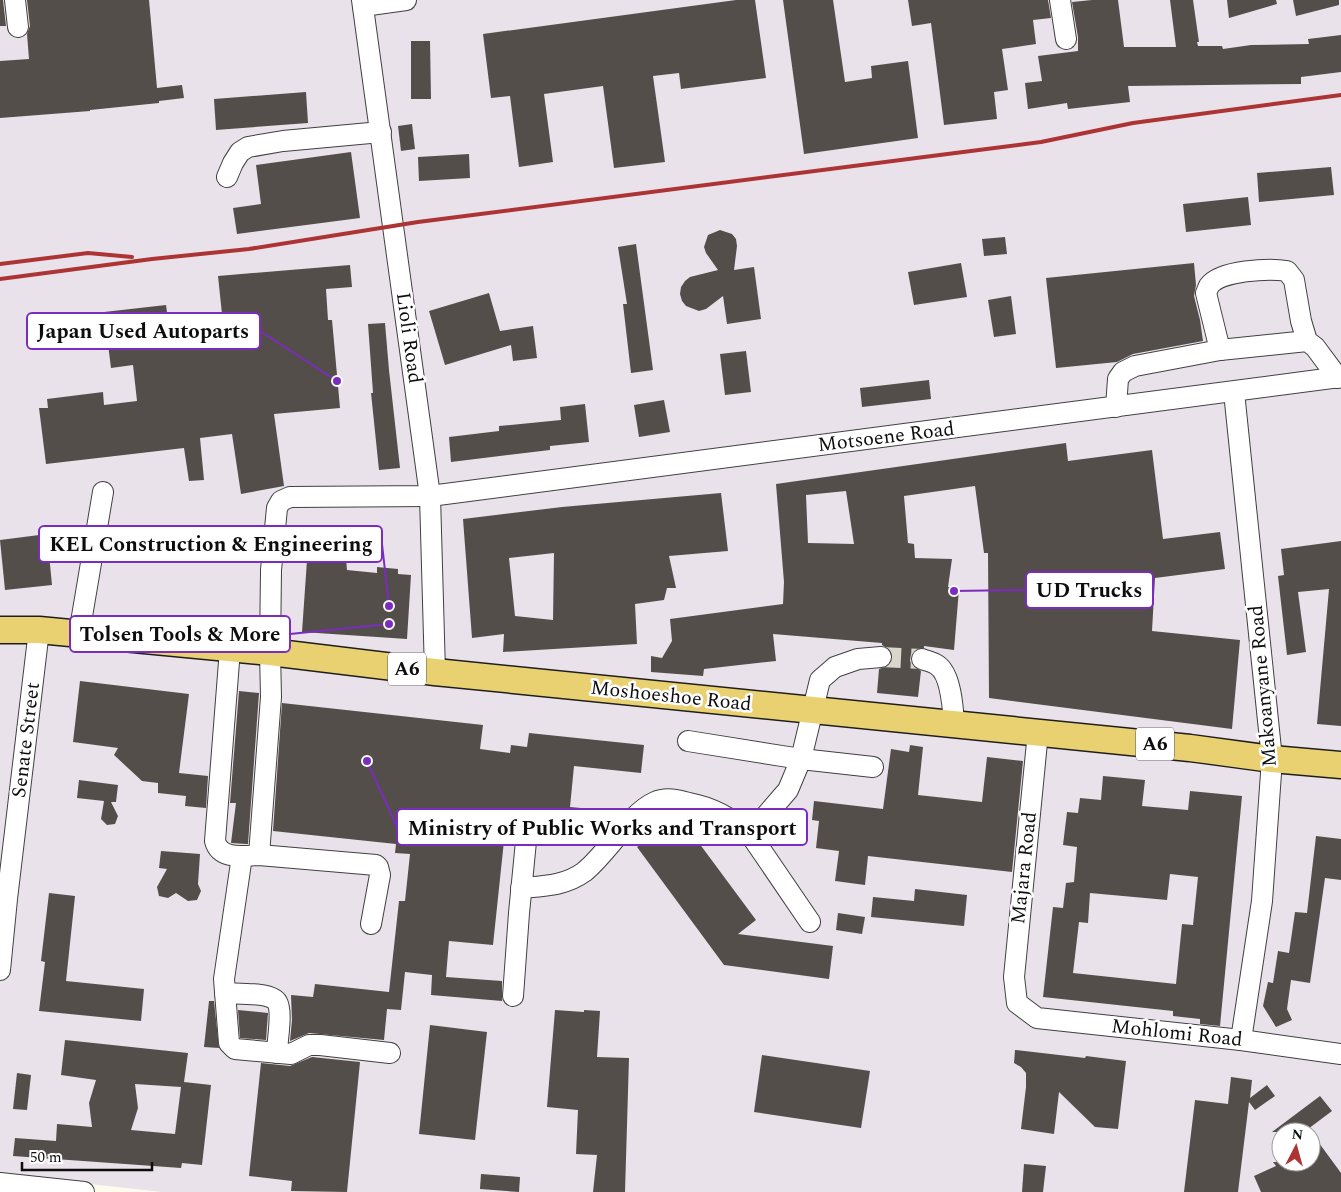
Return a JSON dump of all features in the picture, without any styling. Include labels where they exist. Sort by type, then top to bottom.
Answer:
[{"type":"main road","name":"Moshoeshoe Road","points":[[0,630],[39,630],[270,652],[435,672],[1038,732],[1190,748],[1272,759],[1341,765]]},
{"type":"street","points":[[15,0],[18,27]]},
{"type":"street","name":"Lioli Road","points":[[406,0],[363,3],[430,496],[435,672]]},
{"type":"street","points":[[1060,0],[1066,39]]},
{"type":"street","points":[[227,177],[240,152],[248,146],[381,132]]},
{"type":"street","points":[[1220,350],[1206,293],[1209,285],[1222,276],[1275,269],[1287,272],[1294,280],[1301,322],[1307,341],[1315,347],[1339,377]]},
{"type":"street","points":[[1116,407],[1118,380],[1122,372],[1135,366],[1220,350],[1307,341]]},
{"type":"street","name":"Motsoene Road","points":[[270,652],[271,570],[277,508],[282,500],[290,497],[430,496],[1339,377]]},
{"type":"street","name":"Makoanyane Road","points":[[1234,392],[1272,759],[1262,902],[1241,1040]]},
{"type":"street","points":[[79,634],[103,492]]},
{"type":"street","name":"Senate Street","points":[[0,970],[3,899],[39,630]]},
{"type":"street","points":[[230,649],[214,841],[217,849],[222,854],[376,865],[380,875],[372,924]]},
{"type":"street","points":[[270,652],[271,697],[251,855],[224,980],[229,1043],[235,1049],[291,1054],[309,1046],[320,1045],[390,1053]]},
{"type":"street","points":[[750,834],[788,790],[801,759],[820,680],[835,667],[858,659],[880,657]]},
{"type":"street","points":[[922,659],[938,666],[947,679],[952,701],[954,724]]},
{"type":"street","name":"Majara Road","points":[[1017,1003],[1014,977],[1038,732]]},
{"type":"street","points":[[688,741],[801,759],[873,767]]},
{"type":"street","points":[[521,888],[558,885],[583,873],[638,815],[655,802],[672,799],[703,806],[739,825],[750,834],[810,922]]},
{"type":"street","points":[[513,996],[527,831]]},
{"type":"street","points":[[225,993],[257,994],[274,998],[278,1003],[279,1013],[276,1053]]},
{"type":"street","name":"Mohlomi Road","points":[[1017,1003],[1037,1018],[1241,1040],[1341,1054]]},
{"type":"street","points":[[0,1183],[84,1192]]},
{"type":"shaded area","points":[[0,0],[1341,0],[1341,1192],[162,1192],[0,1174]]},
{"type":"building","points":[[0,0],[3,0],[6,26],[0,26]]},
{"type":"building","points":[[27,0],[149,0],[157,88],[182,85],[184,98],[159,101],[159,103],[90,111],[0,118],[0,61],[29,59],[27,34],[30,26]]},
{"type":"building","points":[[736,0],[755,0],[766,78],[681,89],[679,73],[653,76],[665,162],[614,168],[603,86],[544,94],[553,162],[519,167],[510,96],[491,98],[483,34]]},
{"type":"building","points":[[783,0],[833,0],[845,82],[872,78],[871,66],[908,61],[918,138],[804,154]]},
{"type":"building","points":[[908,0],[1048,0],[1051,18],[1033,20],[1036,44],[1002,49],[1008,90],[994,92],[997,119],[944,125],[931,23],[912,26]]},
{"type":"building","points":[[1118,0],[1124,47],[1176,47],[1170,0],[1193,0],[1198,46],[1222,46],[1223,49],[1251,45],[1309,44],[1308,39],[1341,35],[1341,72],[1301,77],[1301,84],[1128,86],[1130,102],[1068,109],[1067,103],[1028,109],[1025,83],[1042,81],[1038,56],[1078,51],[1078,37],[1072,2]]},
{"type":"building","points":[[1227,0],[1276,0],[1277,4],[1229,18]]},
{"type":"building","points":[[1293,0],[1339,0],[1339,5],[1296,16]]},
{"type":"building","points":[[411,41],[430,41],[431,99],[411,99]]},
{"type":"building","points":[[306,92],[308,123],[216,130],[214,99]]},
{"type":"building","points":[[412,124],[415,149],[401,151],[398,126]]},
{"type":"building","points":[[351,152],[360,218],[237,234],[233,208],[261,204],[256,165]]},
{"type":"building","points":[[469,154],[470,178],[419,181],[418,157]]},
{"type":"building","points":[[1331,167],[1334,195],[1259,202],[1257,173]]},
{"type":"building","points":[[1248,197],[1251,225],[1186,232],[1183,204]]},
{"type":"building","points":[[720,230],[732,234],[736,239],[734,270],[754,267],[761,319],[727,324],[723,296],[706,309],[699,311],[686,306],[682,301],[681,287],[685,281],[690,277],[718,270],[704,247],[708,235]]},
{"type":"building","points":[[1005,237],[1007,254],[984,256],[982,239]]},
{"type":"building","points":[[636,244],[653,370],[631,373],[623,304],[627,304],[618,247]]},
{"type":"building","points":[[961,263],[967,297],[914,305],[908,272]]},
{"type":"building","points":[[1194,263],[1196,285],[1194,296],[1203,341],[1133,354],[1117,362],[1056,368],[1046,278]]},
{"type":"building","points":[[350,265],[352,287],[326,289],[328,320],[332,320],[340,408],[274,414],[284,486],[241,494],[232,434],[200,438],[204,480],[189,481],[184,448],[46,464],[39,408],[48,408],[47,399],[103,392],[104,405],[137,401],[133,365],[111,368],[104,312],[166,305],[168,320],[222,314],[218,276]]},
{"type":"building","points":[[489,293],[500,331],[533,326],[537,358],[513,361],[511,345],[445,365],[429,311]]},
{"type":"building","points":[[1011,296],[1016,334],[994,337],[988,300]]},
{"type":"building","points":[[385,323],[400,468],[379,470],[371,393],[373,393],[368,324]]},
{"type":"building","points":[[746,351],[751,392],[725,395],[720,354]]},
{"type":"building","points":[[929,380],[931,399],[862,407],[860,388]]},
{"type":"building","points":[[664,400],[670,432],[639,437],[634,405]]},
{"type":"building","points":[[585,404],[589,442],[550,446],[550,450],[451,462],[449,437],[499,431],[499,426],[561,420],[560,407]]},
{"type":"building","points":[[1066,443],[1068,461],[1152,450],[1163,539],[1220,532],[1225,569],[1155,578],[1152,631],[1240,640],[1232,729],[989,698],[988,553],[984,553],[975,486],[904,496],[908,543],[914,544],[915,558],[952,559],[948,587],[959,589],[954,650],[924,646],[924,648],[915,650],[911,654],[910,661],[913,666],[921,671],[918,697],[877,693],[879,669],[888,666],[892,662],[893,656],[890,650],[882,645],[882,643],[773,634],[776,661],[704,669],[703,676],[651,672],[651,656],[662,658],[672,641],[670,619],[783,604],[784,582],[776,484]],"holes":[[[846,491],[854,544],[808,543],[806,495]]]},
{"type":"building","points":[[721,493],[728,551],[669,556],[676,588],[667,588],[664,600],[635,604],[637,644],[503,652],[504,634],[472,638],[463,519],[562,507]],"holes":[[[554,553],[553,620],[515,616],[509,558]]]},
{"type":"building","points":[[47,534],[52,585],[5,590],[0,540]]},
{"type":"building","points":[[344,534],[347,570],[377,573],[377,567],[398,569],[398,574],[411,575],[407,639],[302,632],[307,560],[300,560],[298,539]]},
{"type":"building","points":[[1341,541],[1341,726],[1317,724],[1329,589],[1298,592],[1306,652],[1287,655],[1278,576],[1284,575],[1281,549]]},
{"type":"building","points":[[80,681],[189,694],[179,773],[208,776],[206,808],[185,806],[186,796],[158,793],[158,783],[142,781],[114,755],[118,748],[73,742]]},
{"type":"building","points":[[239,691],[259,693],[248,844],[231,843],[236,803],[230,803]]},
{"type":"building","points":[[282,703],[483,725],[480,749],[510,753],[511,745],[527,747],[529,733],[644,745],[641,773],[574,766],[570,807],[581,808],[579,830],[537,825],[529,819],[518,823],[506,822],[493,945],[449,941],[446,977],[502,981],[502,1001],[431,995],[432,975],[405,972],[401,1010],[387,1009],[384,1040],[309,1033],[290,1041],[292,1020],[291,995],[313,997],[315,984],[389,992],[399,901],[405,901],[410,854],[395,853],[396,844],[273,831]]},
{"type":"building","points":[[910,745],[923,747],[918,795],[982,802],[987,757],[1023,761],[1012,872],[868,856],[865,885],[835,881],[839,851],[816,848],[819,821],[812,820],[814,801],[883,809],[891,749],[909,752]]},
{"type":"building","points":[[1103,776],[1145,780],[1142,806],[1188,810],[1190,791],[1242,796],[1220,1026],[1200,1024],[1200,1019],[1173,1016],[1173,1011],[1043,997],[1053,907],[1063,908],[1066,883],[1074,882],[1077,847],[1063,845],[1067,812],[1078,813],[1080,798],[1101,800]],"holes":[[[1170,874],[1198,877],[1193,925],[1182,924],[1176,984],[1073,973],[1079,922],[1088,923],[1090,893],[1167,900]]]},
{"type":"building","points":[[79,780],[118,785],[116,802],[111,802],[118,816],[115,824],[107,825],[101,819],[104,801],[77,798]]},
{"type":"building","points":[[679,816],[756,920],[738,934],[833,946],[829,979],[724,965],[637,847]]},
{"type":"building","points":[[1316,836],[1341,839],[1341,880],[1325,878],[1310,983],[1291,980],[1287,1009],[1292,1020],[1276,1027],[1263,1006],[1268,982],[1273,983],[1278,951],[1289,953],[1295,912],[1307,913]]},
{"type":"building","points":[[161,851],[200,854],[198,884],[201,891],[197,900],[188,901],[176,893],[168,898],[159,896],[157,887],[167,869],[159,868]]},
{"type":"building","points":[[915,889],[967,895],[964,926],[871,917],[873,897],[914,901]]},
{"type":"building","points":[[49,893],[75,896],[66,981],[144,989],[141,1021],[39,1011],[45,962],[41,961]]},
{"type":"building","points":[[838,913],[865,917],[862,934],[836,930]]},
{"type":"building","points":[[209,1001],[214,1001],[219,1048],[204,1047]]},
{"type":"building","points":[[238,1010],[268,1013],[266,1040],[240,1038]]},
{"type":"building","points":[[555,1010],[600,1011],[597,1057],[629,1058],[625,1192],[593,1192],[597,1155],[576,1154],[578,1110],[547,1107]]},
{"type":"building","points":[[430,1025],[487,1032],[475,1140],[419,1134]]},
{"type":"building","points":[[65,1040],[188,1053],[184,1082],[211,1085],[202,1165],[182,1163],[181,1168],[13,1156],[15,1138],[56,1141],[57,1124],[92,1127],[89,1103],[96,1080],[61,1075]],"holes":[[[135,1084],[181,1087],[175,1134],[131,1130],[138,1108]]]},
{"type":"building","points":[[1015,1050],[1126,1061],[1118,1129],[1095,1127],[1059,1092],[1054,1134],[1021,1129],[1026,1073],[1014,1063]]},
{"type":"building","points":[[762,1055],[870,1071],[861,1128],[754,1112]]},
{"type":"building","points":[[312,1057],[360,1062],[347,1192],[291,1191],[292,1181],[249,1176],[261,1063],[290,1066]]},
{"type":"building","points":[[17,1073],[31,1075],[27,1110],[13,1109]]},
{"type":"building","points":[[1231,1077],[1252,1080],[1250,1098],[1267,1085],[1275,1096],[1255,1110],[1249,1102],[1238,1192],[1184,1192],[1195,1100],[1228,1104]]},
{"type":"building","points":[[1320,1096],[1332,1111],[1317,1122],[1285,1122]]},
{"type":"building","points":[[1321,1146],[1341,1173],[1341,1192],[1261,1192],[1254,1176],[1271,1168],[1271,1172],[1321,1172]]},
{"type":"building","points":[[1024,1164],[1046,1166],[1043,1192],[1022,1192]]},
{"type":"building","points":[[481,1174],[520,1177],[519,1192],[480,1189]]},
{"type":"tunnel","points":[[881,657],[922,659]]},
{"type":"railway","points":[[0,279],[152,259],[249,249],[418,222],[1041,142],[1133,123],[1341,95]]},
{"type":"railway","points":[[0,264],[88,253],[132,257]]},
{"type":"place","name":"Japan Used Autoparts","points":[[337,381]]},
{"type":"place","name":"UD Trucks","points":[[954,591]]},
{"type":"place","name":"KEL Construction & Engineering","points":[[389,606]]},
{"type":"place","name":"Tolsen Tools & More","points":[[389,624]]},
{"type":"place","name":"Ministry of Public Works and Transport","points":[[367,761]]}]
